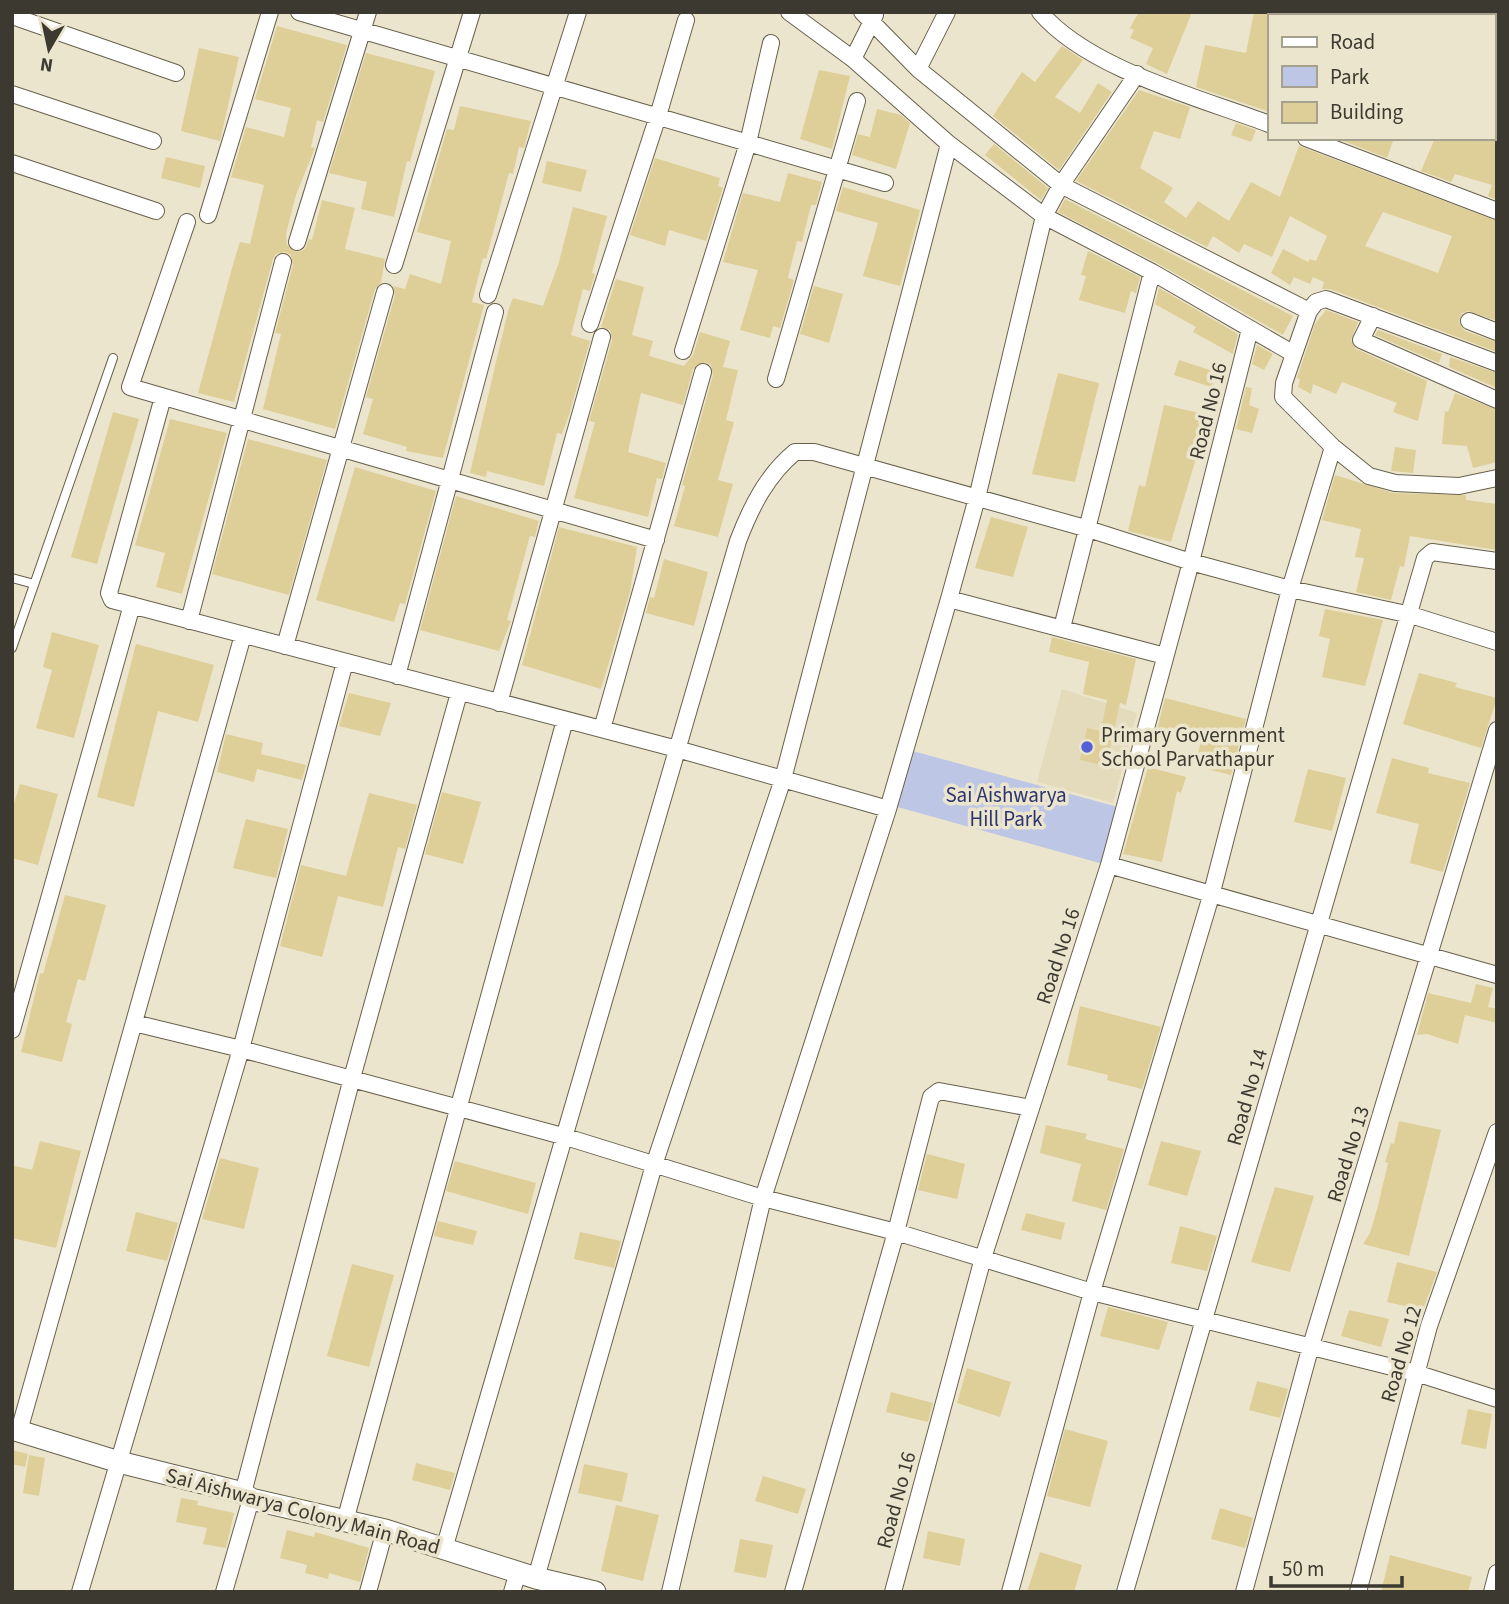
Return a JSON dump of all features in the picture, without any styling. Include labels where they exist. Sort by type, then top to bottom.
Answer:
[{"type":"street","points":[[208,215],[270,12]]},
{"type":"street","points":[[299,12],[460,58],[554,89],[658,116],[884,183]]},
{"type":"street","points":[[297,242],[368,12]]},
{"type":"street","points":[[394,265],[472,12]]},
{"type":"street","points":[[488,295],[578,12]]},
{"type":"street","points":[[789,12],[853,59],[949,144],[1044,216],[1152,272],[1294,354]]},
{"type":"street","points":[[918,69],[947,12]]},
{"type":"street","points":[[1040,12],[1057,32],[1093,55],[1268,124]]},
{"type":"street","points":[[853,59],[870,15],[918,69],[1061,185],[1309,310]]},
{"type":"street","points":[[12,16],[176,73]]},
{"type":"street","points":[[590,324],[658,116],[686,20]]},
{"type":"street","points":[[683,351],[748,143],[771,43]]},
{"type":"street","points":[[670,1592],[763,1198],[888,809],[977,498],[1044,216],[1061,185],[1137,74]]},
{"type":"street","points":[[12,94],[153,141]]},
{"type":"street","points":[[776,379],[857,101]]},
{"type":"street","points":[[1311,140],[1497,211]]},
{"type":"street","points":[[522,1580],[654,1165],[783,779],[867,466],[949,144]]},
{"type":"street","points":[[12,163],[156,211]]},
{"type":"street","points":[[187,222],[130,387],[656,540]]},
{"type":"street","points":[[189,621],[283,262]]},
{"type":"street","points":[[1062,628],[1085,528],[1152,272]]},
{"type":"street","points":[[285,646],[385,292]]},
{"type":"street","points":[[1497,363],[1326,299],[1316,302],[1309,310],[1284,383],[1283,397],[1333,447],[1369,476],[1395,483],[1459,486],[1497,478]]},
{"type":"street","points":[[397,676],[495,312]]},
{"type":"street","points":[[1373,316],[1361,340],[1497,400]]},
{"type":"street","points":[[1469,321],[1497,331]]},
{"type":"street","name":"Road No 16","points":[[893,1592],[983,1258],[1109,865],[1191,562],[1250,329]]},
{"type":"street","points":[[499,703],[602,337]]},
{"type":"street","points":[[602,729],[703,372]]},
{"type":"street","points":[[163,397],[109,593],[112,600],[677,749],[888,809]]},
{"type":"street","points":[[1010,1592],[1092,1292],[1212,896],[1290,589],[1333,447]]},
{"type":"street","points":[[444,1549],[738,541],[751,508],[778,466],[795,452],[804,452],[867,466],[1085,528],[1191,562],[1290,589],[1411,615],[1497,642]]},
{"type":"street","name":"Road No 14","points":[[1125,1592],[1202,1321],[1411,615],[1425,558],[1432,552],[1497,561]]},
{"type":"street","points":[[948,598],[1165,656]]},
{"type":"street","points":[[12,1030],[132,605]]},
{"type":"street","points":[[16,1430],[243,635]]},
{"type":"street","points":[[80,1592],[241,1049],[345,662]]},
{"type":"street","points":[[224,1592],[352,1079],[459,692]]},
{"type":"street","points":[[345,1521],[565,720]]},
{"type":"street","name":"Road No 13","points":[[1244,1592],[1310,1349],[1431,957],[1497,730]]},
{"type":"street","points":[[1109,865],[1497,975]]},
{"type":"street","points":[[134,1023],[241,1049],[566,1138],[763,1198],[896,1232],[1092,1292],[1310,1349],[1416,1373],[1497,1399]]},
{"type":"street","points":[[793,1592],[896,1232],[931,1097],[939,1091],[1031,1108]]},
{"type":"street","name":"Road No 12","points":[[1358,1592],[1429,1326],[1497,1132]]},
{"type":"street","name":"Sai Aishwarya Colony Main Road","points":[[16,1430],[119,1462],[385,1530],[444,1549],[522,1580],[595,1592]]},
{"type":"street","points":[[368,1592],[385,1530]]},
{"type":"street","points":[[1492,1592],[1497,1573]]},
{"type":"lane","points":[[12,648],[113,358]]},
{"type":"lane","points":[[12,578],[34,584]]},
{"type":"shaded area","name":"Primary Government School Parvathapur","points":[[1062,689],[1137,713],[1113,803],[1037,782]]},
{"type":"green space","name":"Sai Aishwarya Hill Park","points":[[909,750],[1118,807],[1103,864],[894,806]]},
{"type":"building","points":[[1139,12],[1192,12],[1167,74],[1146,64],[1153,48],[1130,38],[1134,30],[1130,28]]},
{"type":"building","points":[[1254,12],[1269,12],[1267,111],[1196,87],[1205,45],[1246,53]]},
{"type":"building","points":[[277,26],[347,45],[323,122],[317,120],[311,147],[315,148],[296,195],[286,234],[287,245],[299,252],[305,249],[309,239],[312,240],[322,200],[355,208],[345,249],[385,259],[381,283],[375,289],[335,429],[263,409],[281,334],[275,333],[293,265],[291,255],[285,252],[276,254],[273,259],[234,402],[198,393],[240,242],[250,244],[264,185],[231,177],[246,127],[284,137],[291,108],[255,99]]},
{"type":"building","points":[[1062,46],[1083,60],[1055,97],[1080,113],[1098,83],[1112,92],[1059,170],[993,116],[1022,72],[1035,82]]},
{"type":"building","points":[[199,48],[239,57],[220,141],[181,131]]},
{"type":"building","points":[[366,53],[435,71],[410,162],[407,161],[394,217],[361,209],[367,182],[329,173]]},
{"type":"building","points":[[819,70],[850,76],[832,149],[800,139]]},
{"type":"building","points":[[1139,90],[1190,107],[1180,139],[1154,131],[1140,168],[1173,188],[1164,202],[1186,218],[1198,201],[1229,221],[1251,182],[1280,197],[1299,146],[1497,221],[1497,321],[1468,311],[1462,313],[1459,322],[1465,331],[1497,342],[1497,352],[1330,289],[1322,289],[1324,282],[1313,277],[1310,284],[1294,277],[1290,285],[1271,273],[1283,249],[1308,262],[1310,259],[1316,261],[1327,236],[1290,216],[1272,257],[1244,244],[1239,253],[1213,236],[1207,247],[1076,181]],"holes":[[[1383,212],[1452,236],[1438,273],[1365,246]]]},
{"type":"building","points":[[460,106],[531,121],[524,148],[519,147],[513,174],[509,173],[486,259],[483,258],[472,302],[484,305],[443,458],[406,451],[407,447],[363,434],[373,399],[366,397],[395,295],[393,286],[405,289],[410,274],[441,284],[451,241],[417,232],[447,129],[454,130]]},
{"type":"building","points":[[877,109],[901,115],[910,123],[896,169],[852,155],[858,134],[870,137]]},
{"type":"building","points":[[1236,123],[1256,130],[1251,142],[1231,135]]},
{"type":"building","points":[[1497,138],[1497,200],[1488,196],[1492,185],[1455,174],[1451,182],[1421,171],[1434,140]]},
{"type":"building","points":[[1341,140],[1393,140],[1387,158]]},
{"type":"building","points":[[994,144],[1048,188],[1041,200],[985,155]]},
{"type":"building","points":[[166,157],[205,166],[200,188],[161,178]]},
{"type":"building","points":[[655,158],[720,178],[718,186],[723,188],[706,241],[669,230],[665,246],[630,235]]},
{"type":"building","points":[[547,161],[587,170],[581,192],[542,183]]},
{"type":"building","points":[[788,173],[822,182],[816,205],[811,205],[802,242],[797,241],[788,278],[794,280],[780,328],[773,326],[770,338],[740,330],[758,270],[723,262],[743,193],[780,202]]},
{"type":"building","points":[[843,187],[920,210],[900,286],[863,276],[878,223],[836,211]]},
{"type":"building","points":[[1065,199],[1293,316],[1283,335],[1157,263],[1058,212]]},
{"type":"building","points":[[573,207],[607,216],[590,291],[583,289],[571,335],[590,341],[569,415],[562,434],[557,433],[544,486],[487,471],[486,477],[470,473],[513,298],[543,306],[559,262]]},
{"type":"building","points":[[1088,251],[1140,277],[1136,293],[1131,291],[1125,313],[1079,300],[1086,276],[1081,275]]},
{"type":"building","points":[[616,279],[644,287],[632,335],[653,341],[649,356],[684,366],[693,355],[700,332],[730,341],[723,367],[738,370],[726,420],[734,422],[718,480],[733,484],[718,537],[674,526],[685,486],[682,485],[713,375],[711,365],[705,362],[693,369],[683,405],[641,393],[628,452],[666,463],[662,479],[657,478],[648,517],[574,498],[595,422],[589,421],[612,340],[610,330],[601,327]]},
{"type":"building","points":[[814,286],[843,294],[829,343],[800,334]]},
{"type":"building","points":[[1159,288],[1238,334],[1233,354],[1193,332],[1196,327],[1155,304]]},
{"type":"building","points":[[1326,310],[1358,322],[1351,340],[1356,349],[1427,381],[1418,421],[1393,412],[1397,403],[1342,382],[1336,394],[1313,384],[1311,394],[1298,387],[1300,379],[1297,378],[1315,324]]},
{"type":"building","points":[[1378,330],[1442,354],[1439,363],[1375,335]]},
{"type":"building","points":[[1257,345],[1273,354],[1264,370],[1252,364]]},
{"type":"building","points":[[1450,357],[1497,373],[1497,388],[1449,367]]},
{"type":"building","points":[[1179,360],[1219,373],[1211,387],[1174,375]]},
{"type":"building","points":[[1058,373],[1099,383],[1075,482],[1032,474]]},
{"type":"building","points":[[1246,387],[1252,388],[1249,405],[1259,409],[1252,433],[1236,429]]},
{"type":"building","points":[[1455,393],[1497,410],[1497,462],[1473,468],[1467,446],[1442,444],[1445,411],[1448,412]]},
{"type":"building","points":[[1164,405],[1209,415],[1171,542],[1128,531],[1139,485],[1145,487]]},
{"type":"building","points":[[113,412],[139,419],[97,564],[71,557]]},
{"type":"building","points":[[170,419],[227,433],[182,594],[156,587],[165,553],[135,545]]},
{"type":"building","points":[[248,439],[327,460],[289,595],[212,574]]},
{"type":"building","points":[[1395,447],[1416,450],[1413,473],[1391,471]]},
{"type":"building","points":[[355,467],[436,491],[405,604],[400,603],[394,622],[316,600]]},
{"type":"building","points":[[1335,475],[1393,493],[1466,495],[1466,500],[1497,504],[1497,550],[1410,536],[1404,567],[1400,566],[1391,600],[1356,592],[1364,558],[1355,557],[1361,529],[1322,520]]},
{"type":"building","points":[[456,496],[539,521],[535,537],[530,536],[507,620],[511,621],[499,651],[420,630]]},
{"type":"building","points":[[991,517],[1028,527],[1013,577],[975,568]]},
{"type":"building","points":[[559,527],[637,547],[630,592],[601,689],[522,665]]},
{"type":"building","points":[[664,559],[708,572],[694,626],[646,613],[650,597],[654,598]]},
{"type":"building","points":[[1325,609],[1383,620],[1365,686],[1322,677],[1330,639],[1319,636]]},
{"type":"building","points":[[52,632],[99,645],[74,738],[36,728],[52,670],[43,667]]},
{"type":"building","points":[[1052,637],[1136,659],[1126,705],[1120,703],[1106,766],[1080,760],[1087,728],[1101,731],[1107,700],[1083,694],[1089,662],[1049,652]]},
{"type":"building","points":[[136,644],[214,665],[198,722],[158,711],[134,807],[97,797]]},
{"type":"building","points":[[1419,673],[1457,683],[1455,687],[1497,698],[1481,748],[1403,724]]},
{"type":"building","points":[[349,693],[391,703],[380,736],[339,726]]},
{"type":"building","points":[[1165,698],[1246,719],[1231,775],[1195,766],[1201,741],[1157,730]]},
{"type":"building","points":[[226,734],[263,743],[261,754],[306,765],[302,780],[257,769],[254,782],[217,772]]},
{"type":"building","points":[[1392,758],[1429,768],[1428,773],[1470,783],[1443,872],[1410,863],[1419,824],[1376,813]]},
{"type":"building","points":[[1148,767],[1186,777],[1181,793],[1177,791],[1162,862],[1123,854]]},
{"type":"building","points":[[1308,769],[1346,778],[1332,831],[1294,822]]},
{"type":"building","points":[[20,784],[58,794],[38,865],[12,858],[12,810]]},
{"type":"building","points":[[442,792],[481,802],[463,864],[425,854]]},
{"type":"building","points":[[369,793],[417,805],[405,849],[398,847],[383,907],[338,896],[322,957],[280,946],[301,865],[346,876]]},
{"type":"building","points":[[246,819],[288,829],[276,878],[233,868]]},
{"type":"building","points":[[65,895],[106,905],[85,981],[78,979],[66,1022],[72,1024],[62,1062],[21,1052],[40,973],[43,974]]},
{"type":"building","points":[[1476,984],[1493,988],[1488,1007],[1497,1009],[1497,1023],[1465,1015],[1458,1044],[1427,1034],[1417,1035],[1428,993],[1471,1003]]},
{"type":"building","points":[[1080,1006],[1161,1027],[1142,1089],[1107,1080],[1108,1075],[1067,1065]]},
{"type":"building","points":[[1399,1121],[1441,1130],[1409,1256],[1363,1244],[1370,1233],[1378,1206],[1388,1163],[1385,1162],[1391,1143],[1394,1144]]},
{"type":"building","points":[[1046,1125],[1087,1134],[1085,1139],[1124,1149],[1106,1210],[1072,1201],[1081,1164],[1040,1153]]},
{"type":"building","points":[[40,1141],[81,1151],[56,1248],[12,1238],[12,1165],[32,1170]]},
{"type":"building","points":[[1161,1141],[1201,1151],[1187,1196],[1148,1185]]},
{"type":"building","points":[[927,1154],[965,1164],[957,1199],[918,1190]]},
{"type":"building","points":[[220,1158],[259,1168],[244,1229],[202,1219]]},
{"type":"building","points":[[455,1161],[536,1183],[528,1214],[446,1191]]},
{"type":"building","points":[[1275,1187],[1314,1196],[1290,1272],[1251,1262]]},
{"type":"building","points":[[136,1212],[178,1223],[167,1261],[126,1251]]},
{"type":"building","points":[[1026,1213],[1065,1223],[1061,1240],[1021,1230]]},
{"type":"building","points":[[438,1221],[477,1231],[473,1245],[434,1236]]},
{"type":"building","points":[[1180,1226],[1217,1236],[1207,1271],[1171,1263]]},
{"type":"building","points":[[580,1232],[621,1241],[614,1268],[574,1259]]},
{"type":"building","points":[[1397,1262],[1437,1272],[1423,1310],[1387,1302]]},
{"type":"building","points":[[352,1264],[394,1275],[369,1367],[327,1356]]},
{"type":"building","points":[[1108,1307],[1168,1322],[1159,1350],[1100,1336]]},
{"type":"building","points":[[1349,1310],[1389,1319],[1381,1347],[1341,1336]]},
{"type":"building","points":[[967,1368],[1011,1382],[1000,1417],[957,1403]]},
{"type":"building","points":[[1257,1381],[1288,1389],[1280,1418],[1249,1410]]},
{"type":"building","points":[[891,1392],[933,1403],[928,1422],[886,1412]]},
{"type":"building","points":[[1468,1409],[1492,1414],[1486,1449],[1461,1444]]},
{"type":"building","points":[[1065,1429],[1108,1441],[1090,1507],[1047,1496]]},
{"type":"building","points":[[12,1450],[28,1454],[25,1467],[12,1464]]},
{"type":"building","points":[[29,1455],[45,1458],[39,1496],[23,1493]]},
{"type":"building","points":[[416,1463],[455,1473],[450,1490],[412,1480]]},
{"type":"building","points":[[584,1464],[628,1473],[622,1502],[578,1493]]},
{"type":"building","points":[[763,1476],[806,1489],[798,1514],[755,1501]]},
{"type":"building","points":[[181,1498],[198,1501],[197,1505],[234,1513],[226,1548],[203,1544],[207,1528],[176,1522]]},
{"type":"building","points":[[616,1505],[659,1515],[643,1581],[601,1571]]},
{"type":"building","points":[[1220,1508],[1253,1518],[1245,1548],[1211,1539]]},
{"type":"building","points":[[287,1530],[314,1537],[315,1532],[369,1548],[360,1582],[329,1573],[328,1579],[305,1573],[307,1565],[280,1558]]},
{"type":"building","points":[[928,1531],[965,1539],[960,1566],[923,1558]]},
{"type":"building","points":[[740,1539],[773,1545],[766,1578],[734,1572]]},
{"type":"building","points":[[1040,1552],[1082,1565],[1074,1592],[1027,1592]]},
{"type":"building","points":[[1390,1555],[1472,1577],[1468,1592],[1381,1592]]},
{"type":"place","name":"Primary Government School Parvathapur","points":[[1087,747]]}]
